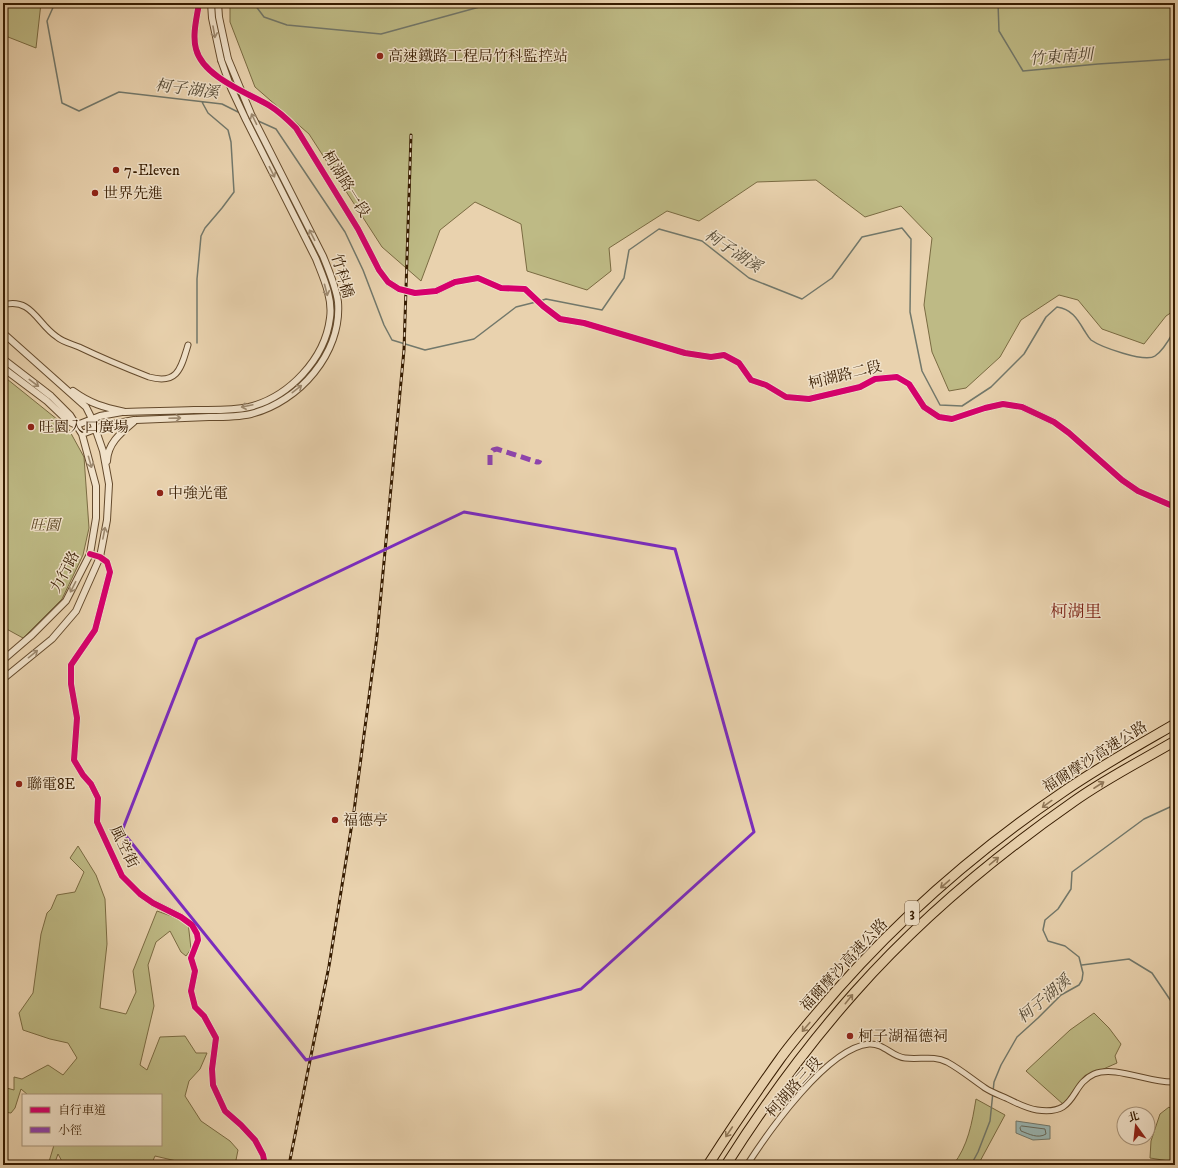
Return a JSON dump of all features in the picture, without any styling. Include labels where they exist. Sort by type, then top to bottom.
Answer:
[{"type":"highway","name":"福爾摩沙高速公路","points":[[708,1165],[776,1065],[834,992],[866,957],[924,903],[992,844],[1063,792],[1102,766],[1175,724]]},
{"type":"highway","name":"福爾摩沙高速公路","points":[[726,1165],[741,1141],[792,1070],[855,992],[931,914],[1000,856],[1073,802],[1107,779],[1175,741]]},
{"type":"street","name":"柯湖路一段","points":[[199,3],[195,48],[202,62],[217,76],[240,92],[270,106],[285,117],[296,128],[358,229],[379,270],[388,282],[399,289],[415,293],[436,291],[456,282],[478,278],[501,288],[526,289]]},
{"type":"street","name":"竹科橋","points":[[125,412],[224,410],[249,406],[274,397],[296,381],[314,361],[324,341],[330,317],[329,300],[324,280],[316,259],[237,101],[221,60],[212,18],[211,3]]},
{"type":"street","name":"竹科橋","points":[[82,434],[103,426],[136,420],[225,417],[251,414],[276,405],[301,386],[320,365],[331,344],[337,322],[338,302],[332,280],[323,256],[251,114],[228,59],[219,17],[218,3]]},
{"type":"street","name":"柯湖路二段","points":[[526,289],[543,306],[560,319],[584,323],[685,353],[711,357],[724,355],[739,363],[751,380],[766,385],[786,397],[809,399],[860,387],[875,379],[897,377],[909,384],[924,407],[939,417],[952,419],[985,408],[1003,404],[1022,407],[1054,422],[1069,433],[1122,480],[1138,491],[1175,507]]},
{"type":"street","points":[[3,305],[12,303],[21,304],[28,308],[56,337],[95,355],[158,380],[168,379],[182,367],[188,345]]},
{"type":"street","name":"力行路","points":[[3,333],[86,407],[96,429],[103,450],[109,484],[107,520],[100,557],[76,611],[52,639],[3,679]]},
{"type":"street","name":"力行路","points":[[3,359],[51,396],[70,415],[82,434],[96,486],[96,518],[90,554],[66,601],[32,636],[3,660]]},
{"type":"street","name":"力行路","points":[[3,368],[47,401],[68,421],[77,426]]},
{"type":"street","points":[[52,376],[83,398],[98,406],[125,412]]},
{"type":"street","points":[[77,426],[92,419],[125,412]]},
{"type":"street","points":[[108,472],[108,459],[113,441],[120,432],[136,420]]},
{"type":"street","points":[[90,554],[100,557]]},
{"type":"street","name":"風空街","points":[[100,557],[107,562],[110,572],[96,630],[71,665],[71,684],[77,718],[74,760],[83,775],[91,784],[98,798],[98,822],[122,876],[140,894],[153,903],[181,917],[192,925],[197,934],[198,940],[192,958],[195,971],[191,991],[195,1007],[204,1016],[216,1038],[212,1069],[213,1084],[224,1111],[241,1125],[255,1140],[263,1155],[264,1165]]},
{"type":"street","name":"柯湖路三段","points":[[747,1165],[772,1130],[814,1079],[846,1053],[860,1046],[871,1044],[879,1046],[898,1056],[906,1058],[940,1059],[948,1062],[986,1089],[1019,1105],[1031,1109],[1051,1110],[1061,1108],[1068,1104],[1079,1086],[1095,1074],[1127,1074],[1162,1083],[1175,1082]]},
{"type":"highlighted area","points":[[464,512],[675,549],[754,832],[581,989],[306,1060],[122,831],[197,639]]},
{"type":"green space","points":[[3,3],[41,3],[36,48],[3,35]]},
{"type":"green space","points":[[230,3],[1175,3],[1175,310],[1166,316],[1144,344],[1102,329],[1078,300],[1059,295],[1021,320],[1000,357],[966,388],[949,391],[932,352],[924,305],[932,238],[901,206],[865,217],[816,180],[757,182],[699,221],[667,211],[609,248],[611,271],[587,290],[527,271],[521,224],[475,202],[440,230],[421,281],[382,247],[309,134],[255,87],[230,22]]},
{"type":"green space","name":"旺園","points":[[7,379],[68,428],[84,457],[89,528],[83,555],[62,599],[23,638],[3,627],[3,381]]},
{"type":"green space","points":[[78,846],[96,875],[105,899],[107,944],[100,1008],[126,1014],[136,992],[133,971],[157,911],[188,922],[191,949],[186,956],[181,952],[170,931],[156,942],[148,965],[154,1006],[140,1065],[147,1070],[160,1037],[185,1036],[196,1053],[207,1053],[200,1069],[189,1081],[185,1096],[201,1121],[230,1141],[238,1150],[235,1165],[186,1165],[185,1163],[155,1156],[151,1165],[64,1165],[58,1154],[54,1165],[48,1165],[54,1146],[162,1146],[162,1094],[27,1094],[21,1089],[15,1108],[11,1113],[3,1112],[3,1087],[14,1090],[14,1077],[22,1079],[48,1065],[63,1075],[77,1058],[68,1043],[23,1030],[19,1013],[33,993],[41,934],[47,913],[51,909],[57,895],[75,892],[84,872],[70,858]]},
{"type":"green space","points":[[1094,1013],[1109,1028],[1121,1044],[1115,1056],[1117,1063],[1086,1078],[1075,1089],[1064,1105],[1026,1071],[1070,1030]]},
{"type":"green space","points":[[976,1099],[1005,1115],[978,1165],[953,1165],[966,1142]]},
{"type":"green space","points":[[1169,1107],[1175,1113],[1175,1162],[1150,1158],[1151,1146],[1156,1146],[1156,1126],[1160,1114]]},
{"type":"water","points":[[1016,1121],[1050,1126],[1050,1139],[1033,1140],[1016,1133]]},
{"type":"waterway","name":"柯子湖溪","points":[[55,3],[47,21],[62,103],[79,111],[119,92],[222,104],[240,113]]},
{"type":"waterway","points":[[255,3],[264,17],[287,25],[381,34],[494,3]]},
{"type":"waterway","name":"竹東南圳","points":[[998,3],[999,31],[1023,71],[1175,59]]},
{"type":"waterway","points":[[197,343],[197,279],[201,236],[205,228],[234,192],[231,142],[228,130],[208,113],[202,102]]},
{"type":"waterway","name":"柯子湖溪","points":[[256,120],[276,129],[345,232],[363,270],[384,325],[392,340],[425,350],[474,339],[516,307],[536,302]]},
{"type":"waterway","name":"柯子湖溪","points":[[540,301],[546,299],[602,310],[624,278],[629,250],[659,229],[702,241],[749,278],[802,299],[832,278],[862,237],[902,228],[911,239],[910,312],[922,371],[940,405],[962,406],[991,387],[1024,354],[1046,317],[1057,307],[1070,312],[1091,340],[1113,350],[1133,356],[1150,358],[1155,356],[1164,347],[1175,329]]},
{"type":"waterway","name":"柯子湖溪","points":[[971,1165],[978,1152],[990,1121],[994,1082],[1001,1065],[1017,1037],[1061,995],[1079,985],[1082,980],[1083,973],[1079,957],[1065,946],[1048,941],[1043,930],[1045,920],[1058,909],[1071,889],[1072,872],[1144,819],[1170,807],[1175,807]]},
{"type":"waterway","points":[[1082,965],[1129,959],[1152,973],[1175,1007]]},
{"type":"railway","points":[[289,1165],[329,966],[354,811],[377,636],[404,350],[411,135]]},
{"type":"marked path","points":[[490,465],[490,455],[493,450],[497,449],[537,462],[540,460]]},
{"type":"cycle path","points":[[199,3],[194,38],[200,59],[207,68],[217,76],[239,90],[274,108],[296,128],[358,229],[379,270],[388,282],[399,289],[415,293],[436,291],[455,282],[478,278],[501,288],[525,289],[560,319],[584,323],[685,353],[711,357],[724,355],[739,363],[751,380],[766,385],[786,397],[809,399],[860,387],[875,379],[897,377],[909,384],[924,407],[939,417],[952,419],[985,408],[1003,404],[1022,407],[1054,422],[1069,433],[1122,480],[1138,491],[1175,507]]},
{"type":"cycle path","points":[[90,554],[100,557],[107,562],[110,572],[95,630],[71,665],[71,684],[77,718],[74,760],[83,775],[91,784],[98,798],[97,822],[122,876],[140,894],[153,903],[181,917],[192,925],[197,934],[198,940],[191,958],[195,971],[191,991],[195,1007],[204,1016],[216,1038],[212,1069],[213,1085],[225,1111],[255,1140],[263,1155],[265,1165]]},
{"type":"place","name":"高速鐵路工程局竹科監控站","points":[[380,56]]},
{"type":"place","name":"7-Eleven","points":[[116,170]]},
{"type":"place","name":"世界先進","points":[[95,193]]},
{"type":"place","name":"旺園入口廣場","points":[[31,427]]},
{"type":"place","name":"中強光電","points":[[160,493]]},
{"type":"place","name":"聯電8E","points":[[19,784]]},
{"type":"place","name":"福德亭","points":[[335,820]]},
{"type":"place","name":"柯子湖福德祠","points":[[850,1036]]},
{"type":"district","name":"柯湖里","points":[[1076,612]]}]
